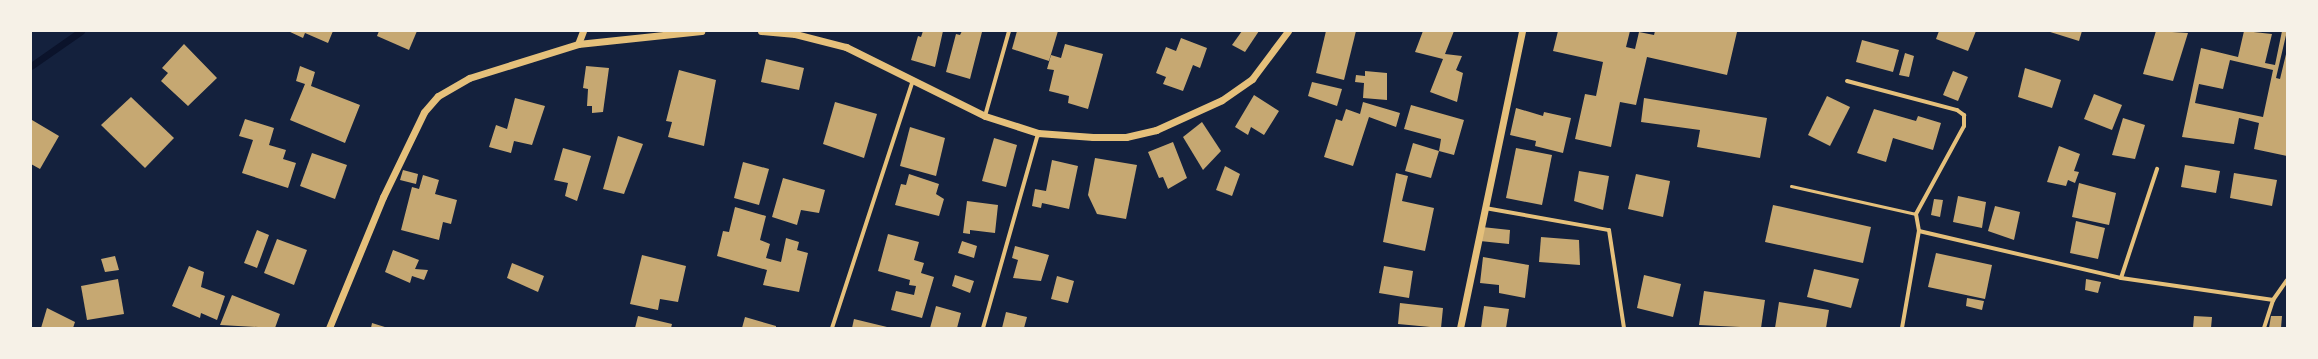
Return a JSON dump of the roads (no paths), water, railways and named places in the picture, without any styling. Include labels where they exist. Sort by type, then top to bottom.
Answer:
[{"type":"street","points":[[578,44],[583,31]]},
{"type":"street","points":[[330,328],[383,197],[424,112],[438,96],[469,78],[578,44],[701,31]]},
{"type":"street","points":[[761,31],[795,34],[846,47],[985,116],[1038,133],[1126,137],[1182,122],[1252,78],[1288,31]]},
{"type":"street","points":[[985,116],[1009,31]]},
{"type":"street","points":[[1460,328],[1522,31]]},
{"type":"street","points":[[832,328],[913,80]]},
{"type":"street","points":[[1847,81],[1957,110],[1964,115],[1964,126],[1916,214],[1919,232],[1902,328]]},
{"type":"street","points":[[983,328],[1038,133]]},
{"type":"street","points":[[2121,278],[2157,169]]},
{"type":"street","points":[[1485,208],[1609,230],[1624,328]]},
{"type":"street","points":[[1919,232],[2121,278],[2274,300]]},
{"type":"street","points":[[2264,328],[2274,300],[2287,280]]},
{"type":"lane","points":[[1791,186],[1916,214]]},
{"type":"waterway","points":[[31,66],[81,31]]}]
